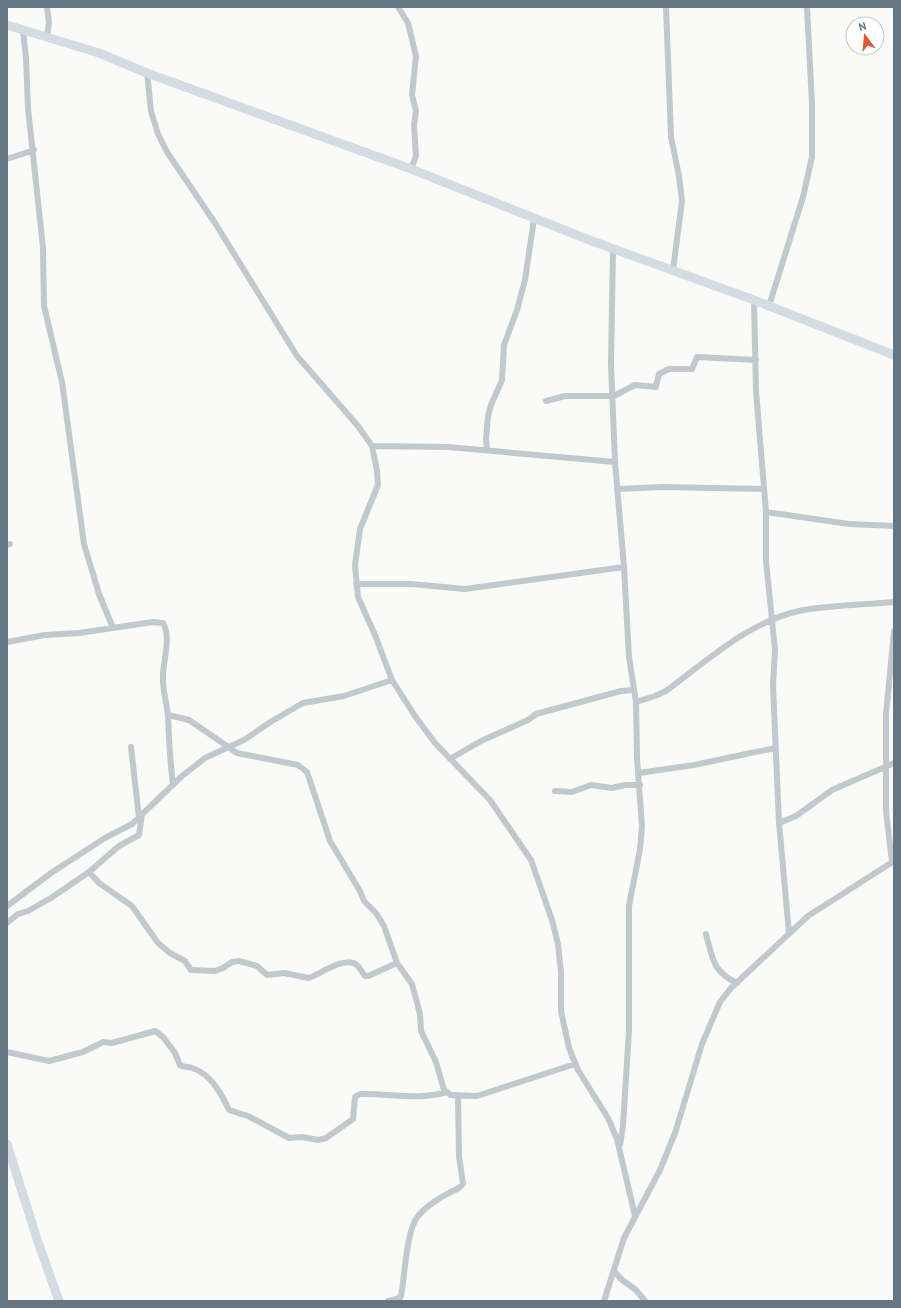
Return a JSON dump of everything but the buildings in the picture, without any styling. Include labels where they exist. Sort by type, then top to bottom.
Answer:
[{"type":"main road","points":[[7,25],[99,53],[147,73],[411,169],[534,219],[754,300],[894,355]]},
{"type":"main road","points":[[7,1144],[38,1242],[59,1301]]},
{"type":"street","points":[[46,37],[49,22],[47,7]]},
{"type":"street","points":[[398,7],[408,23],[416,56],[412,94],[416,110],[414,125],[416,156],[411,169]]},
{"type":"street","points":[[666,7],[672,137],[682,201],[673,270]]},
{"type":"street","points":[[769,306],[803,197],[812,157],[812,104],[807,7]]},
{"type":"street","points":[[23,31],[26,58],[28,108],[34,150],[42,248],[44,306],[62,382],[84,544],[99,594],[113,628]]},
{"type":"street","points":[[147,73],[151,111],[167,152],[215,223],[297,356],[358,426],[372,446],[378,485],[360,529],[354,565],[358,597],[375,635],[392,680],[424,730],[490,800],[531,860],[552,920],[558,944],[561,1011],[575,1064],[585,1083],[608,1118],[620,1147],[635,1216]]},
{"type":"street","points":[[7,159],[34,150]]},
{"type":"street","points":[[487,450],[486,439],[488,416],[502,380],[504,345],[517,310],[525,280],[534,219]]},
{"type":"street","points":[[613,248],[611,364],[614,396],[615,462],[624,567],[629,657],[636,702],[642,827],[640,855],[629,906],[629,1030],[623,1126],[620,1147]]},
{"type":"street","points":[[754,300],[756,399],[766,512],[766,561],[774,650],[773,685],[779,823],[789,933]]},
{"type":"street","points":[[546,401],[565,396],[614,396],[634,385],[656,387],[658,377],[662,372],[669,369],[692,369],[697,357],[756,360]]},
{"type":"street","points":[[372,446],[413,446],[487,450],[518,455],[615,462]]},
{"type":"street","points":[[617,489],[663,487],[764,489]]},
{"type":"street","points":[[766,512],[855,524],[894,526]]},
{"type":"street","points":[[356,584],[411,584],[465,589],[624,567]]},
{"type":"street","points":[[636,702],[655,696],[666,690],[726,646],[772,620],[811,610],[894,602]]},
{"type":"street","points":[[7,642],[45,635],[79,633],[153,622],[163,623],[166,629],[163,684],[168,715],[168,747],[173,784]]},
{"type":"street","points":[[604,1301],[624,1238],[660,1170],[675,1133],[710,1022],[720,1002],[737,983],[789,933],[814,912],[893,862],[886,811],[886,714],[894,631]]},
{"type":"street","points":[[7,906],[51,873],[105,838],[132,824],[173,784],[205,758],[244,740],[302,703],[344,696],[392,680]]},
{"type":"street","points":[[450,759],[481,741],[528,720],[536,714],[621,691],[634,690]]},
{"type":"street","points":[[888,691],[894,696]]},
{"type":"street","points":[[168,715],[189,720],[227,747],[247,756],[298,765],[303,768],[311,783],[323,825],[330,841],[360,891],[364,901],[376,913],[384,926],[397,963],[412,984],[420,1014],[421,1031],[436,1062],[442,1085],[447,1092]]},
{"type":"street","points":[[7,923],[18,914],[40,905],[89,872],[119,846],[138,834],[140,816],[131,747]]},
{"type":"street","points":[[639,773],[694,765],[775,748]]},
{"type":"street","points":[[779,823],[796,816],[832,790],[894,763]]},
{"type":"street","points":[[555,791],[572,792],[591,785],[612,788],[625,784],[640,785]]},
{"type":"street","points":[[89,872],[99,883],[132,906],[158,943],[170,953],[185,961],[194,971],[218,971],[232,962],[239,961],[257,966],[267,975],[284,973],[309,978],[327,969],[348,962],[357,965],[365,976],[372,976],[397,963]]},
{"type":"street","points":[[706,934],[716,967],[726,977],[737,983]]},
{"type":"street","points":[[7,1052],[52,1060],[83,1052],[103,1042],[112,1044],[154,1031],[163,1037],[175,1053],[180,1065],[192,1068],[214,1082],[225,1099],[229,1110],[239,1112],[265,1124],[289,1138],[304,1137],[318,1140],[330,1135],[353,1119],[355,1097],[360,1094],[408,1098],[426,1097],[447,1092],[458,1096],[477,1096],[487,1094],[575,1064]]},
{"type":"street","points":[[388,1301],[401,1296],[409,1241],[415,1220],[430,1205],[459,1188],[463,1184],[458,1125],[458,1096]]},
{"type":"street","points":[[614,1271],[621,1279],[636,1290],[645,1301]]}]
